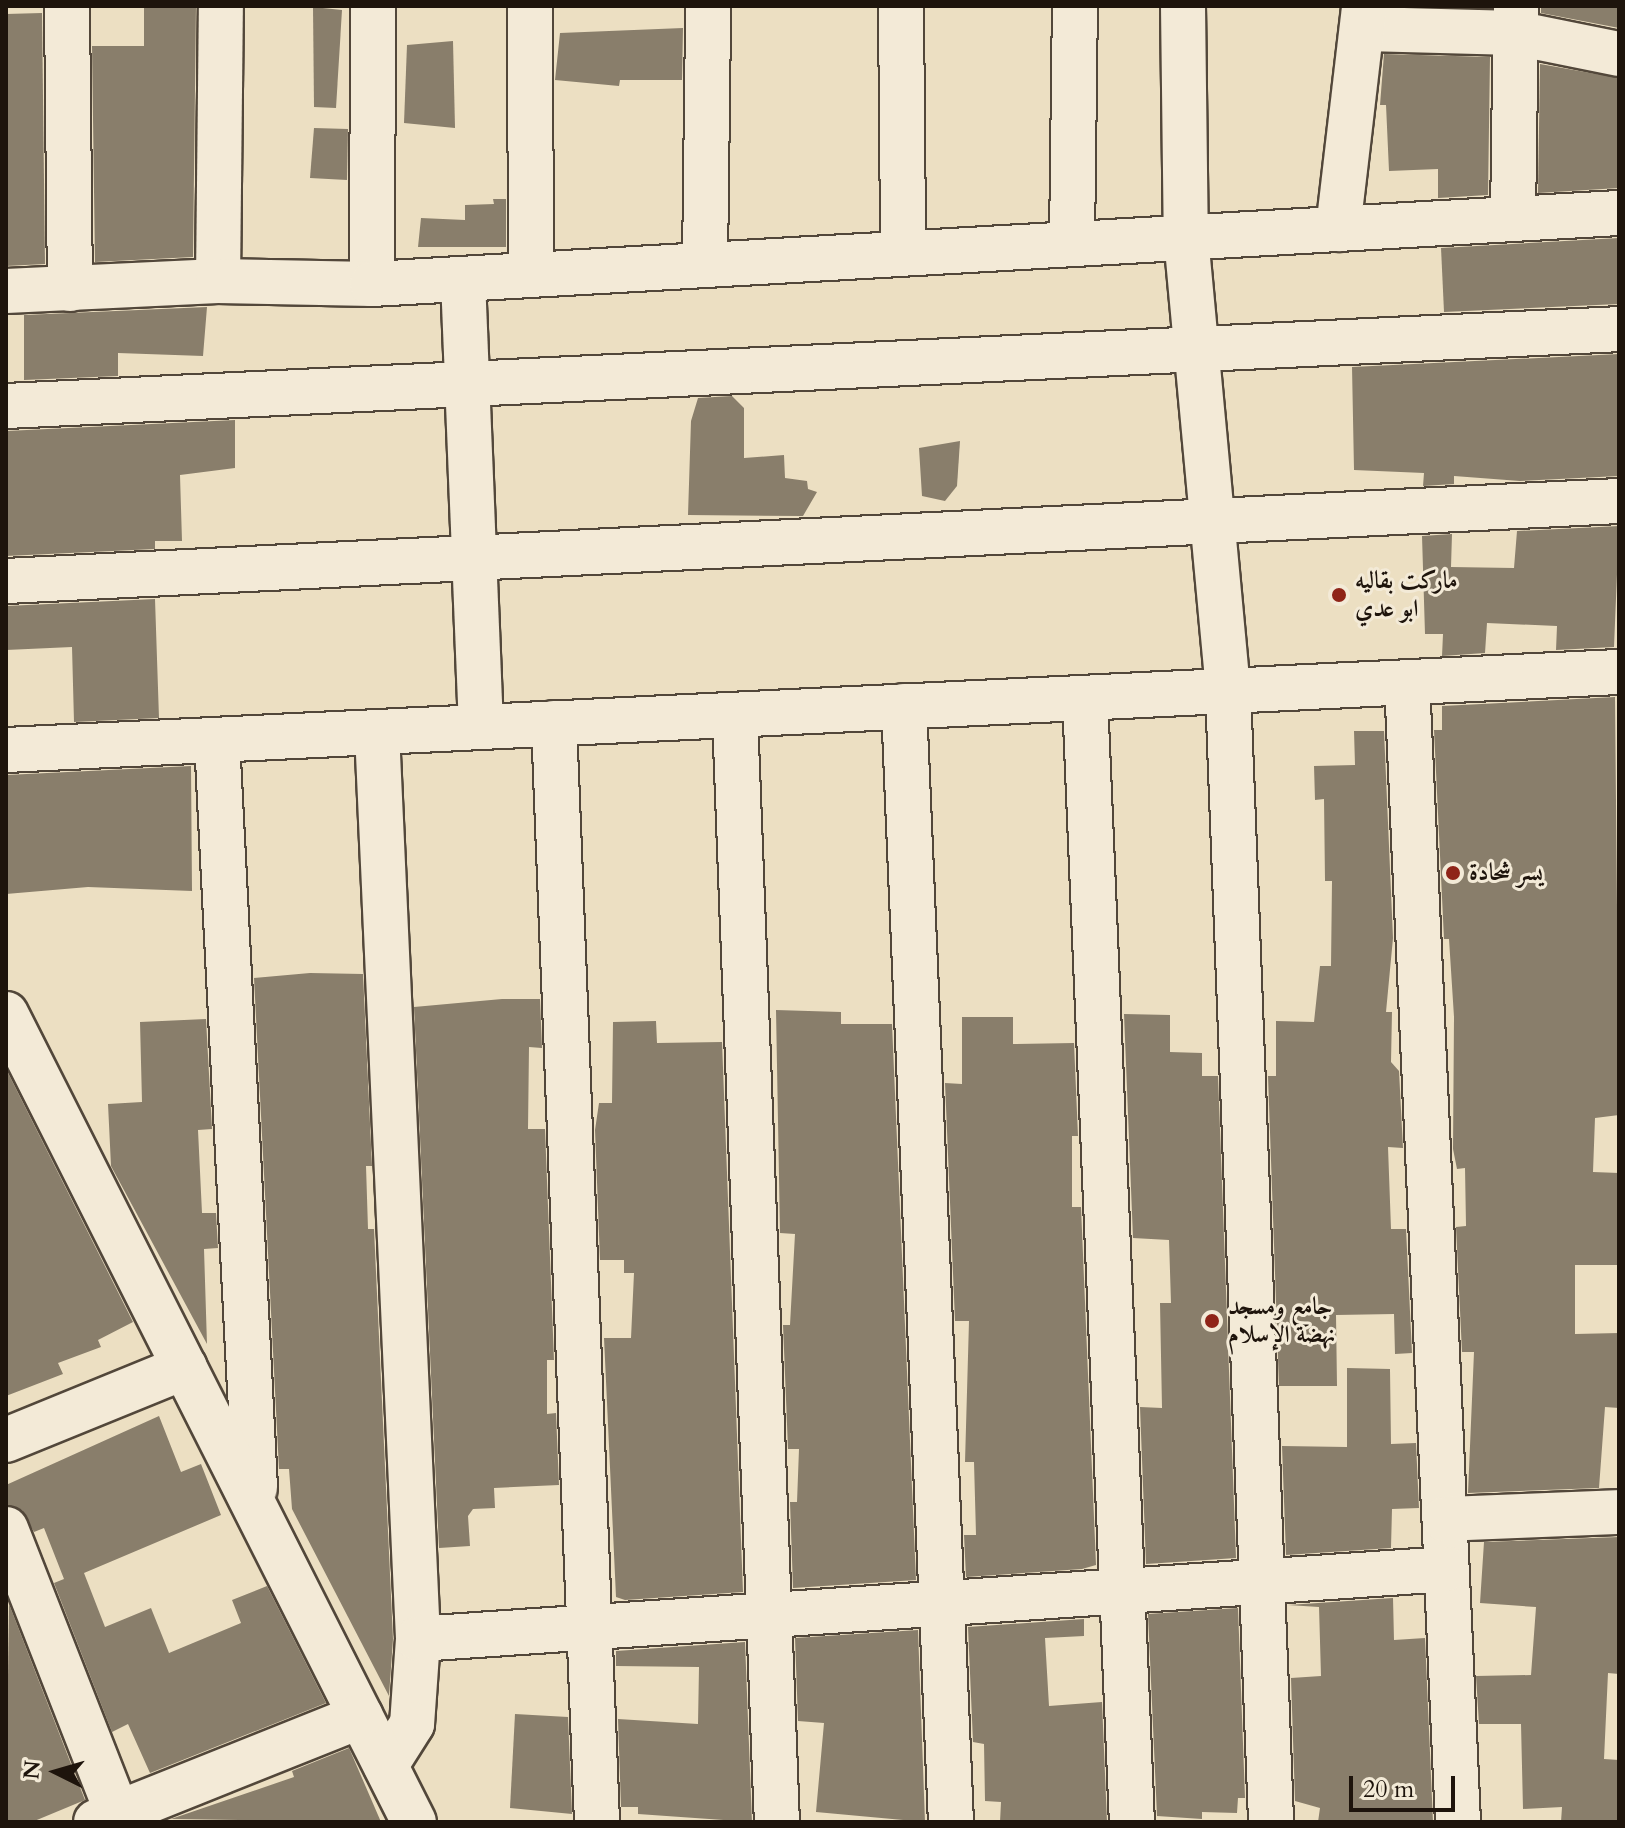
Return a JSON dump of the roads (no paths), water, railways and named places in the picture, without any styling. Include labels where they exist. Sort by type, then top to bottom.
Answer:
[{"type":"street","points":[[67,6],[70,289]]},
{"type":"street","points":[[218,281],[221,6]]},
{"type":"street","points":[[372,284],[373,6]]},
{"type":"street","points":[[530,6],[531,275]]},
{"type":"street","points":[[705,265],[708,6]]},
{"type":"street","points":[[901,6],[903,253]]},
{"type":"street","points":[[1072,244],[1075,6]]},
{"type":"street","points":[[1183,6],[1186,237],[1198,350],[1210,523],[1228,691],[1271,1822]]},
{"type":"street","points":[[1338,229],[1365,18],[1515,20],[1619,54]]},
{"type":"street","points":[[1513,219],[1515,20]]},
{"type":"street","points":[[6,291],[218,281],[372,284],[1619,213]]},
{"type":"street","points":[[463,279],[479,561],[481,727]]},
{"type":"street","points":[[6,406],[469,387],[1619,329]]},
{"type":"street","points":[[6,581],[479,561],[1619,501]]},
{"type":"street","points":[[6,750],[1619,672]]},
{"type":"street","points":[[1407,682],[1458,1822]]},
{"type":"street","points":[[1085,698],[1132,1822]]},
{"type":"street","points":[[904,706],[938,1603],[951,1822]]},
{"type":"street","points":[[735,716],[777,1822]]},
{"type":"street","points":[[554,723],[597,1822]]},
{"type":"street","points":[[377,732],[418,1639],[412,1724],[386,1765]]},
{"type":"street","points":[[217,740],[256,1506]]},
{"type":"street","points":[[6,1014],[414,1822]]},
{"type":"street","points":[[6,1440],[185,1367]]},
{"type":"street","points":[[1445,1519],[1619,1512]]},
{"type":"street","points":[[6,1529],[111,1819],[361,1716]]},
{"type":"street","points":[[418,1639],[590,1623],[1447,1569]]},
{"type":"place","name":"ماركت بقاليه ابو عدي","points":[[1339,595]]},
{"type":"place","name":"يسر شحادة","points":[[1453,873]]},
{"type":"place","name":"جامع ومسجد نهضة الإسلام","points":[[1212,1321]]}]
